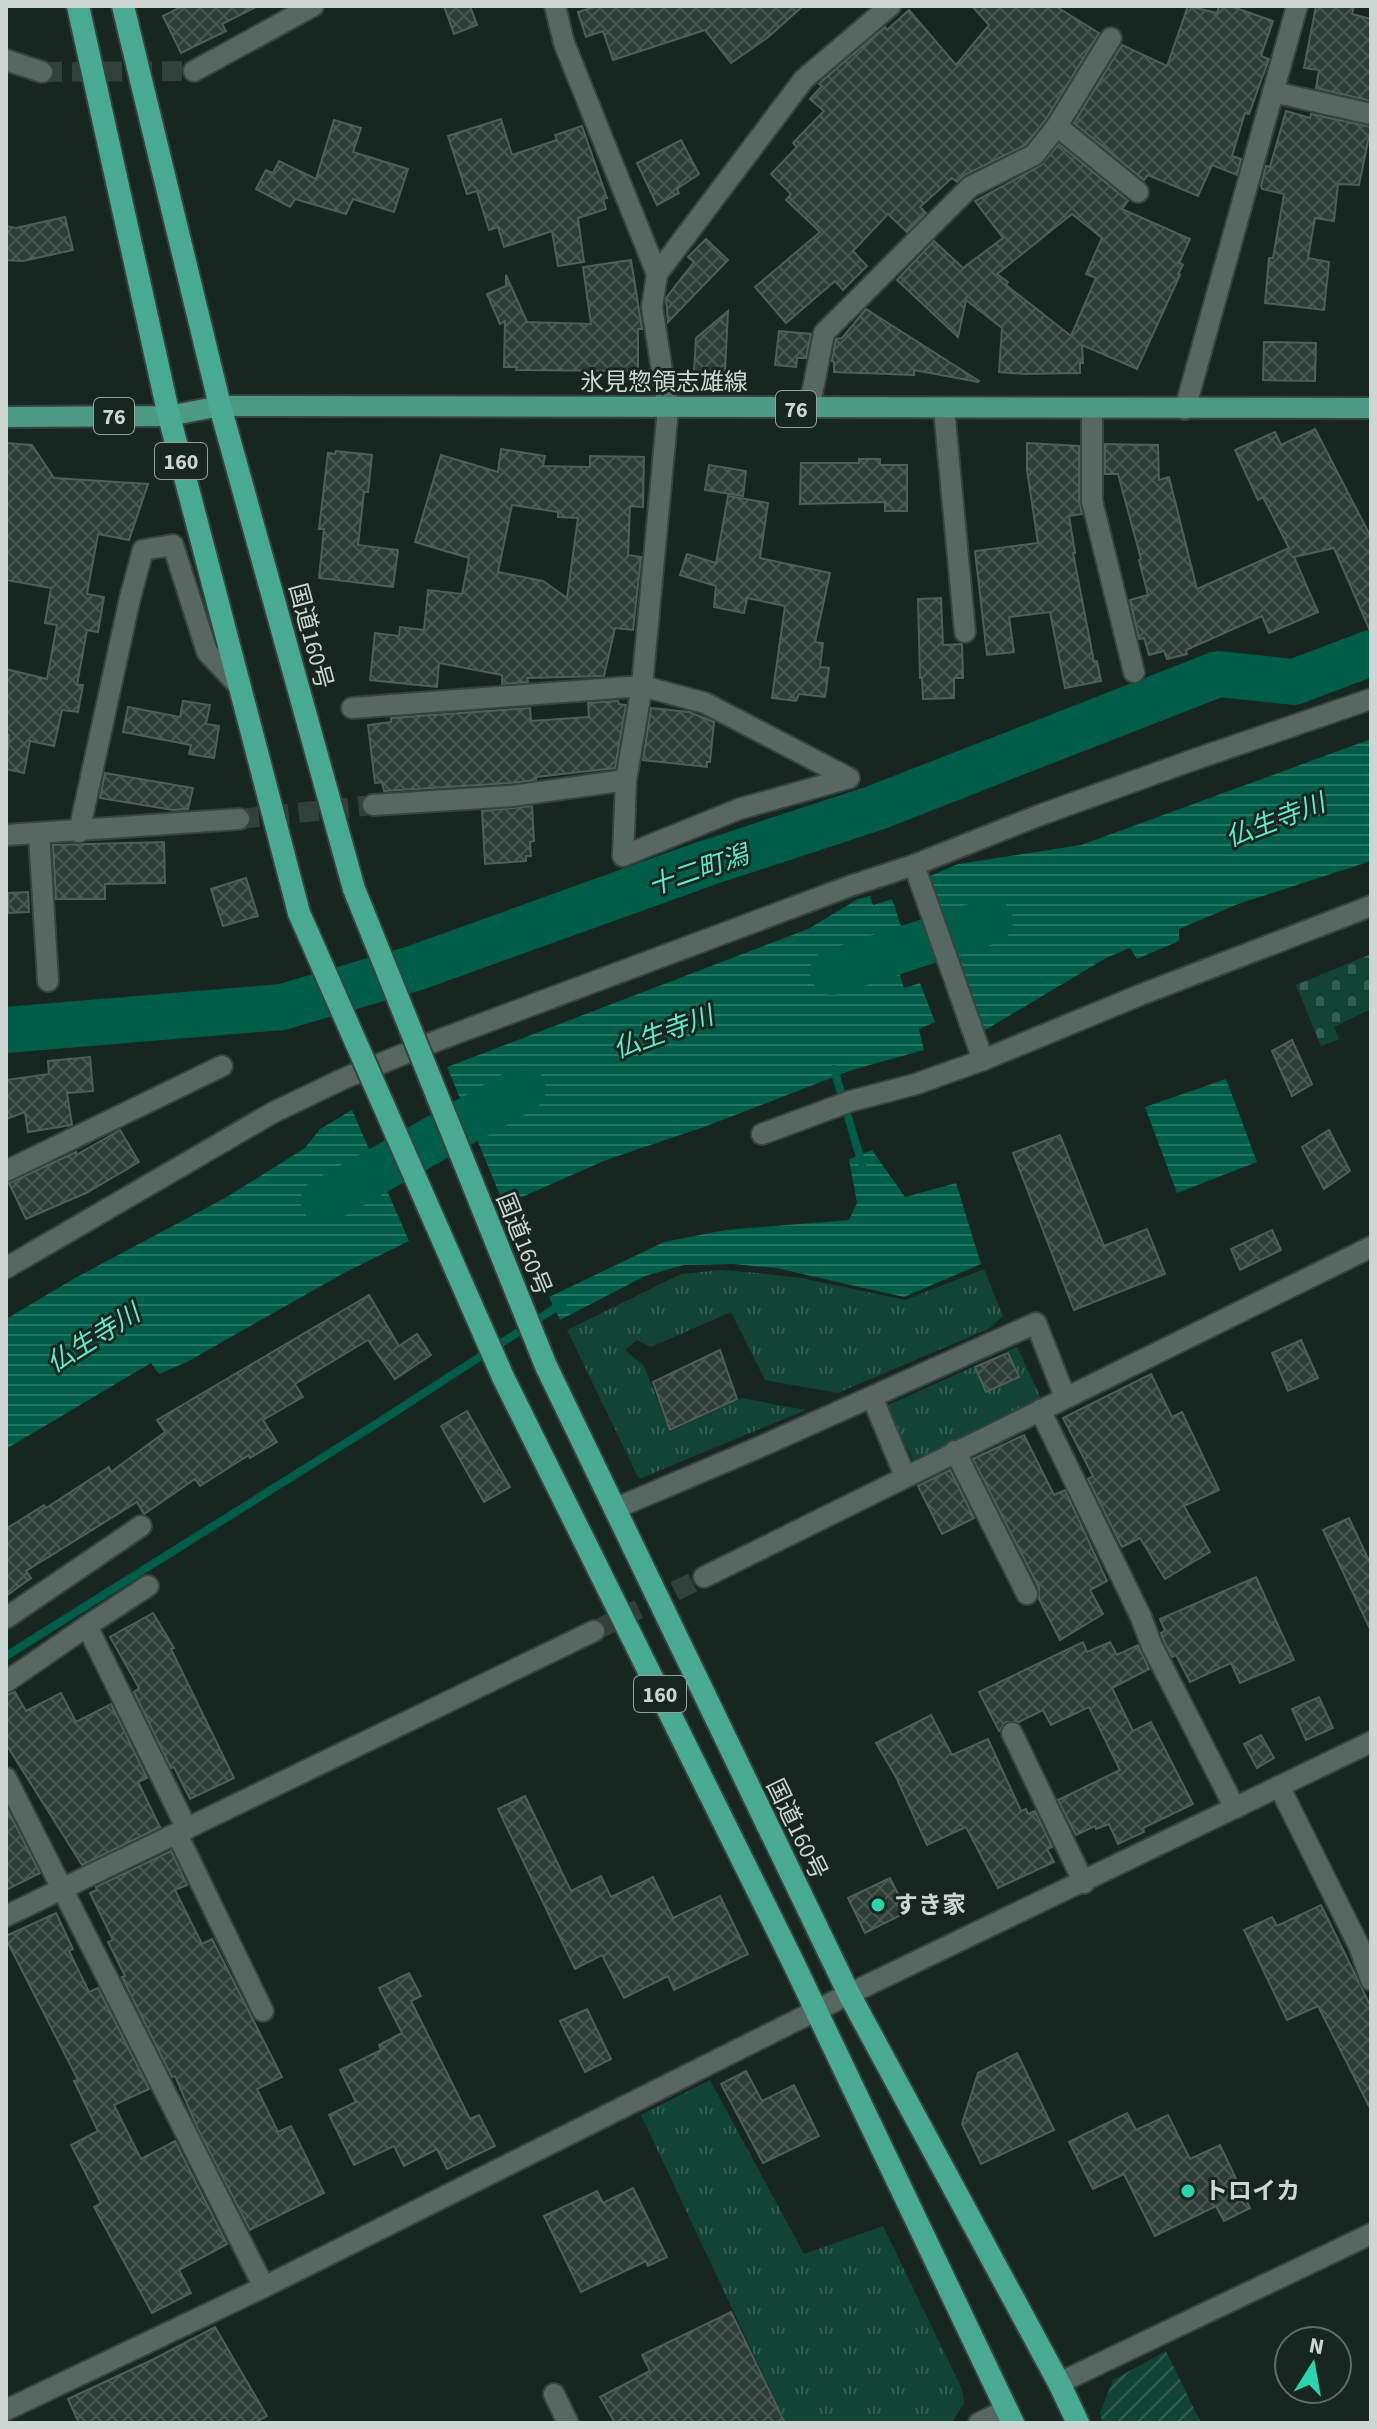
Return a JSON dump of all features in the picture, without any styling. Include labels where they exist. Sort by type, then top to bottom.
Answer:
[{"type":"highway","name":"160","points":[[78,6],[169,416],[299,913],[503,1377],[816,2011],[1009,2416]]},
{"type":"highway","name":"国道160号","points":[[123,6],[220,406],[354,889],[546,1366],[849,1994],[1078,2423]]},
{"type":"main road","name":"氷見惣領志雄線","points":[[6,417],[169,416],[220,406],[1370,410]]},
{"type":"street","points":[[194,71],[313,6]]},
{"type":"street","points":[[555,6],[564,43],[657,274]]},
{"type":"street","points":[[352,708],[642,686],[705,703],[849,778],[739,809],[623,856],[626,780],[642,686],[668,409],[652,307],[657,274],[804,79],[890,6]]},
{"type":"street","points":[[1185,409],[1297,6]]},
{"type":"street","points":[[809,409],[824,333],[970,187],[1034,155],[1057,126],[1111,38]]},
{"type":"street","points":[[6,60],[42,72]]},
{"type":"street","points":[[1273,92],[1371,114]]},
{"type":"street","points":[[1057,126],[1138,192]]},
{"type":"street","points":[[944,409],[965,632]]},
{"type":"street","points":[[1092,409],[1092,501],[1134,672]]},
{"type":"street","points":[[79,832],[143,550],[173,545],[207,652],[240,687]]},
{"type":"street","points":[[6,1268],[274,1112],[345,1078],[1040,815],[1371,699]]},
{"type":"street","points":[[373,805],[512,796],[626,780]]},
{"type":"street","points":[[6,835],[239,819]]},
{"type":"street","points":[[39,834],[48,981]]},
{"type":"street","points":[[914,865],[983,1060]]},
{"type":"street","points":[[762,1134],[851,1101],[916,1084],[983,1060],[1140,995],[1371,906]]},
{"type":"street","points":[[6,1171],[222,1066]]},
{"type":"street","points":[[704,1577],[1371,1247]]},
{"type":"street","points":[[614,1509],[1036,1323],[1065,1397]]},
{"type":"street","points":[[872,1397],[905,1476]]},
{"type":"street","points":[[1040,1410],[1141,1617],[1152,1646],[1235,1808]]},
{"type":"street","points":[[955,1451],[1027,1594]]},
{"type":"street","points":[[6,1618],[141,1526]]},
{"type":"street","points":[[6,1682],[148,1586]]},
{"type":"street","points":[[87,1626],[263,2011]]},
{"type":"street","points":[[6,1916],[594,1631]]},
{"type":"street","points":[[1012,1733],[1084,1883]]},
{"type":"street","points":[[6,2410],[264,2287],[849,1994],[1371,1742]]},
{"type":"street","points":[[6,1778],[264,2287]]},
{"type":"street","points":[[1279,1786],[1359,1946],[1371,1980]]},
{"type":"street","points":[[1059,2383],[1371,2234]]},
{"type":"street","points":[[554,2394],[568,2423]]},
{"type":"street","points":[[979,2423],[1009,2416]]},
{"type":"green space","points":[[1371,954],[1371,1009],[1334,1027],[1339,1039],[1321,1046],[1296,985]]},
{"type":"green space","points":[[984,1269],[1003,1316],[990,1328],[838,1393],[765,1380],[731,1312],[651,1347],[637,1340],[625,1350],[644,1366],[670,1432],[741,1398],[806,1410],[639,1479],[567,1330],[681,1274],[721,1270],[758,1273],[801,1278],[905,1300]]},
{"type":"green space","points":[[1017,1347],[1041,1398],[914,1462],[886,1406]]},
{"type":"green space","points":[[710,2080],[804,2254],[883,2226],[962,2389],[964,2403],[953,2421],[786,2423],[641,2115]]},
{"type":"green space","points":[[1166,2351],[1201,2423],[1103,2423],[1100,2413],[1113,2380]]},
{"type":"water","points":[[1371,739],[1371,861],[1238,904],[1179,929],[1179,941],[1137,959],[1130,948],[1106,958],[982,1032],[928,877],[958,864],[1081,845]]},
{"type":"water","points":[[870,896],[873,905],[892,899],[906,941],[891,946],[904,988],[920,983],[935,1022],[919,1029],[924,1050],[852,1070],[704,1127],[606,1160],[504,1205],[447,1067],[808,929],[858,899]]},
{"type":"water","points":[[1226,1079],[1257,1162],[1177,1193],[1145,1107]]},
{"type":"water","points":[[352,1110],[409,1241],[342,1274],[187,1362],[159,1374],[151,1363],[6,1449],[6,1319],[75,1278],[225,1198],[305,1148],[320,1129]]},
{"type":"water","points":[[872,1150],[905,1197],[956,1183],[981,1264],[904,1297],[776,1268],[733,1264],[684,1265],[645,1276],[560,1320],[549,1297],[664,1242],[725,1230],[849,1220],[857,1203],[849,1159]]},
{"type":"building","points":[[183,6],[258,6],[222,24],[226,31],[181,53],[163,16]]},
{"type":"building","points":[[444,6],[470,6],[477,25],[454,34]]},
{"type":"building","points":[[598,6],[803,6],[767,38],[731,63],[705,30],[613,60],[603,31],[586,37],[578,12]]},
{"type":"building","points":[[972,6],[1055,6],[1099,33],[1046,119],[1026,145],[964,175],[957,182],[952,178],[920,207],[926,213],[907,232],[888,214],[853,251],[867,266],[843,290],[835,281],[786,323],[755,287],[820,232],[786,200],[791,194],[771,174],[797,147],[793,143],[824,111],[810,99],[822,86],[819,84],[823,80],[909,10],[956,65],[989,25]]},
{"type":"building","points":[[1188,6],[1217,13],[1219,6],[1230,6],[1273,21],[1261,56],[1269,59],[1249,114],[1245,113],[1232,156],[1241,159],[1237,175],[1212,165],[1198,196],[1148,175],[1144,180],[1074,123],[1122,45],[1167,66]]},
{"type":"building","points":[[1316,6],[1354,6],[1352,14],[1371,19],[1371,101],[1316,88],[1319,70],[1304,68]]},
{"type":"building","points":[[1286,111],[1310,118],[1311,114],[1371,127],[1359,185],[1338,184],[1334,221],[1315,218],[1308,258],[1329,262],[1324,310],[1265,303],[1269,258],[1273,258],[1284,194],[1262,189],[1261,186],[1266,166],[1270,167]]},
{"type":"building","points":[[501,119],[512,155],[557,140],[555,135],[582,126],[607,198],[603,199],[606,209],[578,218],[584,262],[558,266],[552,231],[504,247],[498,227],[489,230],[477,191],[467,194],[448,136]]},
{"type":"building","points":[[334,120],[361,128],[353,152],[408,169],[394,212],[353,199],[346,214],[295,199],[290,207],[256,189],[266,170],[273,173],[279,161],[316,179]]},
{"type":"building","points":[[681,140],[699,174],[677,189],[679,193],[657,205],[637,163]]},
{"type":"building","points":[[1059,144],[1128,201],[1122,209],[1190,239],[1179,263],[1183,265],[1180,275],[1137,369],[1082,345],[1080,373],[999,372],[1002,328],[966,300],[958,337],[897,280],[934,241],[963,268],[1003,238],[975,201],[1040,166]],"holes":[[[1072,214],[1102,238],[1086,274],[1096,278],[1071,336],[1006,285],[1008,282],[997,274]]]},
{"type":"building","points":[[65,217],[73,250],[23,261],[6,260],[6,226],[16,228]]},
{"type":"building","points":[[706,239],[728,260],[668,322],[666,298],[694,262],[688,257]]},
{"type":"building","points":[[631,260],[642,329],[638,329],[638,371],[516,370],[517,367],[504,367],[505,321],[500,324],[487,294],[506,286],[506,275],[527,322],[591,324],[583,267]]},
{"type":"building","points":[[866,309],[979,381],[914,370],[914,375],[834,372],[832,361],[836,339],[842,338]]},
{"type":"building","points":[[728,311],[725,372],[694,371],[696,338]]},
{"type":"building","points":[[779,331],[811,334],[806,358],[797,358],[796,367],[775,365]]},
{"type":"building","points":[[1264,342],[1316,343],[1315,381],[1263,380]]},
{"type":"building","points":[[1315,429],[1371,537],[1371,633],[1334,548],[1294,557],[1318,612],[1269,633],[1262,616],[1186,650],[1187,654],[1167,659],[1164,651],[1149,655],[1144,638],[1139,639],[1130,600],[1148,595],[1141,559],[1118,474],[1105,474],[1105,444],[1158,445],[1159,480],[1169,477],[1197,589],[1289,548],[1263,497],[1258,500],[1235,450],[1275,432],[1281,445]]},
{"type":"building","points":[[6,443],[32,445],[54,478],[148,484],[129,540],[98,534],[87,594],[104,597],[98,632],[87,630],[77,685],[83,685],[78,712],[62,710],[54,746],[30,741],[24,773],[6,769],[9,735],[6,734],[6,669],[47,679],[57,625],[45,623],[51,588],[6,580]]},
{"type":"building","points":[[1027,443],[1079,446],[1079,501],[1082,514],[1069,516],[1094,662],[1097,661],[1101,681],[1065,688],[1050,612],[1009,617],[1014,652],[987,655],[975,551],[1038,543],[1027,470]]},
{"type":"building","points":[[501,449],[545,456],[543,466],[590,467],[590,456],[644,457],[643,507],[630,506],[628,555],[641,557],[633,630],[615,628],[604,676],[527,678],[528,682],[502,684],[502,675],[439,663],[437,687],[370,680],[375,633],[399,636],[400,627],[424,630],[428,590],[462,594],[469,558],[415,542],[441,455],[498,472]],"holes":[[[512,505],[558,512],[558,517],[578,518],[567,598],[543,581],[498,572]]]},
{"type":"building","points":[[336,451],[372,455],[358,545],[398,550],[393,587],[319,578],[324,529],[319,529],[328,453],[335,454]]},
{"type":"building","points":[[859,459],[880,459],[880,465],[907,465],[907,511],[885,511],[885,502],[800,504],[801,463],[859,463]]},
{"type":"building","points":[[709,465],[746,471],[743,496],[705,490]]},
{"type":"building","points":[[728,496],[768,503],[760,558],[830,573],[815,642],[823,643],[820,667],[829,668],[825,697],[799,694],[796,701],[772,698],[785,606],[747,598],[744,613],[714,607],[716,586],[680,575],[687,554],[716,563]]},
{"type":"building","points":[[941,598],[943,645],[962,644],[963,678],[954,678],[954,698],[923,699],[918,599]]},
{"type":"building","points":[[183,701],[210,705],[206,724],[219,726],[214,758],[189,754],[191,745],[123,732],[128,707],[180,717]]},
{"type":"building","points":[[618,701],[626,705],[615,768],[511,783],[384,791],[382,782],[375,783],[368,725],[391,722],[391,718],[530,708],[531,721],[589,717],[588,703]]},
{"type":"building","points":[[651,708],[689,712],[714,722],[707,767],[643,760]]},
{"type":"building","points":[[105,773],[193,788],[188,809],[173,810],[100,798]]},
{"type":"building","points":[[532,806],[534,841],[530,842],[531,856],[526,856],[526,861],[485,864],[482,811]]},
{"type":"building","points":[[164,842],[165,883],[105,884],[105,899],[56,899],[53,845]]},
{"type":"building","points":[[246,878],[258,916],[223,926],[211,889]]},
{"type":"building","points":[[28,892],[29,912],[8,913],[8,893]]},
{"type":"building","points":[[1292,1040],[1312,1084],[1292,1096],[1272,1051]]},
{"type":"building","points":[[90,1057],[93,1091],[67,1093],[72,1125],[28,1132],[25,1112],[6,1119],[6,1080],[49,1074],[48,1061]]},
{"type":"building","points":[[120,1130],[139,1162],[86,1193],[26,1219],[9,1183],[76,1152],[76,1155]]},
{"type":"building","points":[[1329,1130],[1350,1171],[1324,1189],[1302,1147]]},
{"type":"building","points":[[1060,1135],[1104,1246],[1147,1229],[1165,1274],[1074,1310],[1013,1153]]},
{"type":"building","points":[[1272,1230],[1281,1250],[1240,1270],[1231,1249]]},
{"type":"building","points":[[369,1295],[399,1346],[417,1334],[431,1355],[395,1379],[368,1340],[295,1384],[303,1397],[263,1420],[277,1442],[250,1458],[249,1455],[200,1486],[195,1479],[144,1514],[137,1502],[26,1571],[31,1578],[6,1596],[6,1529],[44,1505],[46,1508],[109,1467],[111,1472],[165,1432],[157,1420]]},
{"type":"building","points":[[1301,1340],[1318,1378],[1288,1391],[1272,1353]]},
{"type":"building","points":[[720,1350],[737,1399],[670,1430],[653,1382]]},
{"type":"building","points":[[1008,1353],[1019,1377],[986,1392],[975,1367]]},
{"type":"building","points":[[1151,1374],[1172,1417],[1182,1412],[1219,1490],[1184,1506],[1210,1552],[1165,1579],[1140,1538],[1122,1547],[1088,1479],[1093,1476],[1063,1418]]},
{"type":"building","points":[[467,1411],[510,1487],[484,1502],[441,1426]]},
{"type":"building","points":[[1024,1435],[1054,1495],[1065,1490],[1107,1581],[1090,1590],[1103,1614],[1060,1640],[1039,1599],[1039,1588],[973,1459]]},
{"type":"building","points":[[950,1470],[974,1518],[942,1534],[918,1486]]},
{"type":"building","points":[[1349,1518],[1371,1565],[1371,1631],[1323,1530]]},
{"type":"building","points":[[1256,1577],[1294,1660],[1240,1683],[1231,1663],[1190,1682],[1176,1655],[1172,1657],[1164,1641],[1161,1633],[1165,1631],[1160,1619]]},
{"type":"building","points":[[153,1613],[174,1648],[171,1649],[234,1778],[190,1799],[174,1767],[171,1768],[134,1692],[139,1688],[110,1637]]},
{"type":"building","points":[[1083,1642],[1087,1652],[1110,1642],[1117,1655],[1138,1645],[1149,1669],[1112,1688],[1133,1731],[1151,1722],[1193,1804],[1118,1844],[1109,1824],[1096,1829],[1095,1826],[1076,1835],[1058,1800],[1120,1770],[1089,1707],[1051,1725],[1043,1710],[1019,1722],[1006,1722],[999,1731],[979,1692]]},
{"type":"building","points":[[15,1692],[26,1711],[61,1693],[76,1722],[111,1704],[147,1778],[138,1782],[160,1827],[82,1865],[6,1744],[6,1695]]},
{"type":"building","points":[[1319,1697],[1333,1728],[1306,1740],[1292,1709]]},
{"type":"building","points":[[931,1715],[952,1755],[988,1739],[1021,1811],[1026,1809],[1028,1814],[1035,1811],[1052,1847],[1047,1849],[1054,1862],[998,1888],[966,1827],[927,1845],[896,1777],[876,1743]]},
{"type":"building","points":[[1261,1735],[1274,1758],[1257,1768],[1244,1744]]},
{"type":"building","points":[[525,1796],[571,1891],[601,1876],[611,1897],[653,1877],[673,1918],[720,1896],[748,1954],[674,1990],[668,1976],[624,1998],[602,1955],[575,1969],[498,1809]]},
{"type":"building","points":[[6,1807],[40,1873],[6,1890]]},
{"type":"building","points":[[171,1851],[187,1885],[175,1890],[202,1944],[212,1939],[282,2077],[257,2089],[278,2132],[291,2126],[324,2193],[250,2230],[198,2129],[175,2076],[172,2077],[122,1977],[125,1976],[108,1942],[113,1940],[90,1893],[97,1890],[96,1887]]},
{"type":"building","name":"すき家","points":[[890,1878],[907,1912],[865,1933],[848,1898]]},
{"type":"building","points":[[1321,1905],[1371,2007],[1371,2110],[1318,2006],[1287,2020],[1244,1930],[1272,1917],[1277,1926]]},
{"type":"building","points":[[56,1913],[73,1949],[69,1951],[89,1992],[98,1988],[149,2089],[114,2105],[141,2159],[175,2141],[227,2244],[179,2270],[191,2293],[152,2313],[94,2207],[101,2203],[71,2145],[98,2131],[74,2081],[78,2080],[6,1939],[6,1936]]},
{"type":"building","points":[[409,1973],[421,1996],[411,2001],[470,2119],[479,2115],[495,2146],[447,2169],[437,2149],[404,2166],[394,2146],[354,2165],[329,2115],[356,2102],[340,2070],[381,2050],[379,2045],[402,2033],[379,1988]]},
{"type":"building","points":[[587,2009],[611,2059],[585,2072],[560,2021]]},
{"type":"building","points":[[1017,2053],[1054,2130],[981,2164],[962,2124],[978,2073]]},
{"type":"building","points":[[746,2071],[762,2101],[794,2085],[819,2136],[763,2163],[721,2084]]},
{"type":"building","points":[[1127,2113],[1136,2130],[1168,2115],[1190,2159],[1220,2145],[1250,2208],[1224,2221],[1216,2206],[1155,2236],[1124,2174],[1093,2189],[1069,2142]]},
{"type":"building","points":[[633,2188],[667,2257],[648,2266],[646,2261],[581,2292],[544,2216],[597,2191],[603,2203]]},
{"type":"building","points":[[731,2312],[785,2423],[615,2423],[600,2397],[650,2371],[642,2355]]},
{"type":"building","points":[[215,2327],[267,2416],[254,2423],[79,2423],[68,2399]]},
{"type":"waterway","name":"十二町潟","points":[[6,1030],[282,1007],[415,968],[707,863],[875,808],[1218,674],[1294,682],[1371,653]]},
{"type":"waterway","name":"仏生寺川","points":[[833,972],[990,921]]},
{"type":"waterway","points":[[834,1069],[862,1164]]},
{"type":"waterway","name":"仏生寺川","points":[[324,1201],[523,1089]]},
{"type":"waterway","points":[[6,1656],[563,1303]]},
{"type":"tunnel","points":[[42,72],[194,71]]},
{"type":"tunnel","points":[[239,819],[373,805]]},
{"type":"tunnel","points":[[594,1631],[704,1577]]},
{"type":"place","name":"すき家","points":[[878,1905]]},
{"type":"place","name":"トロイカ","points":[[1188,2191]]}]
